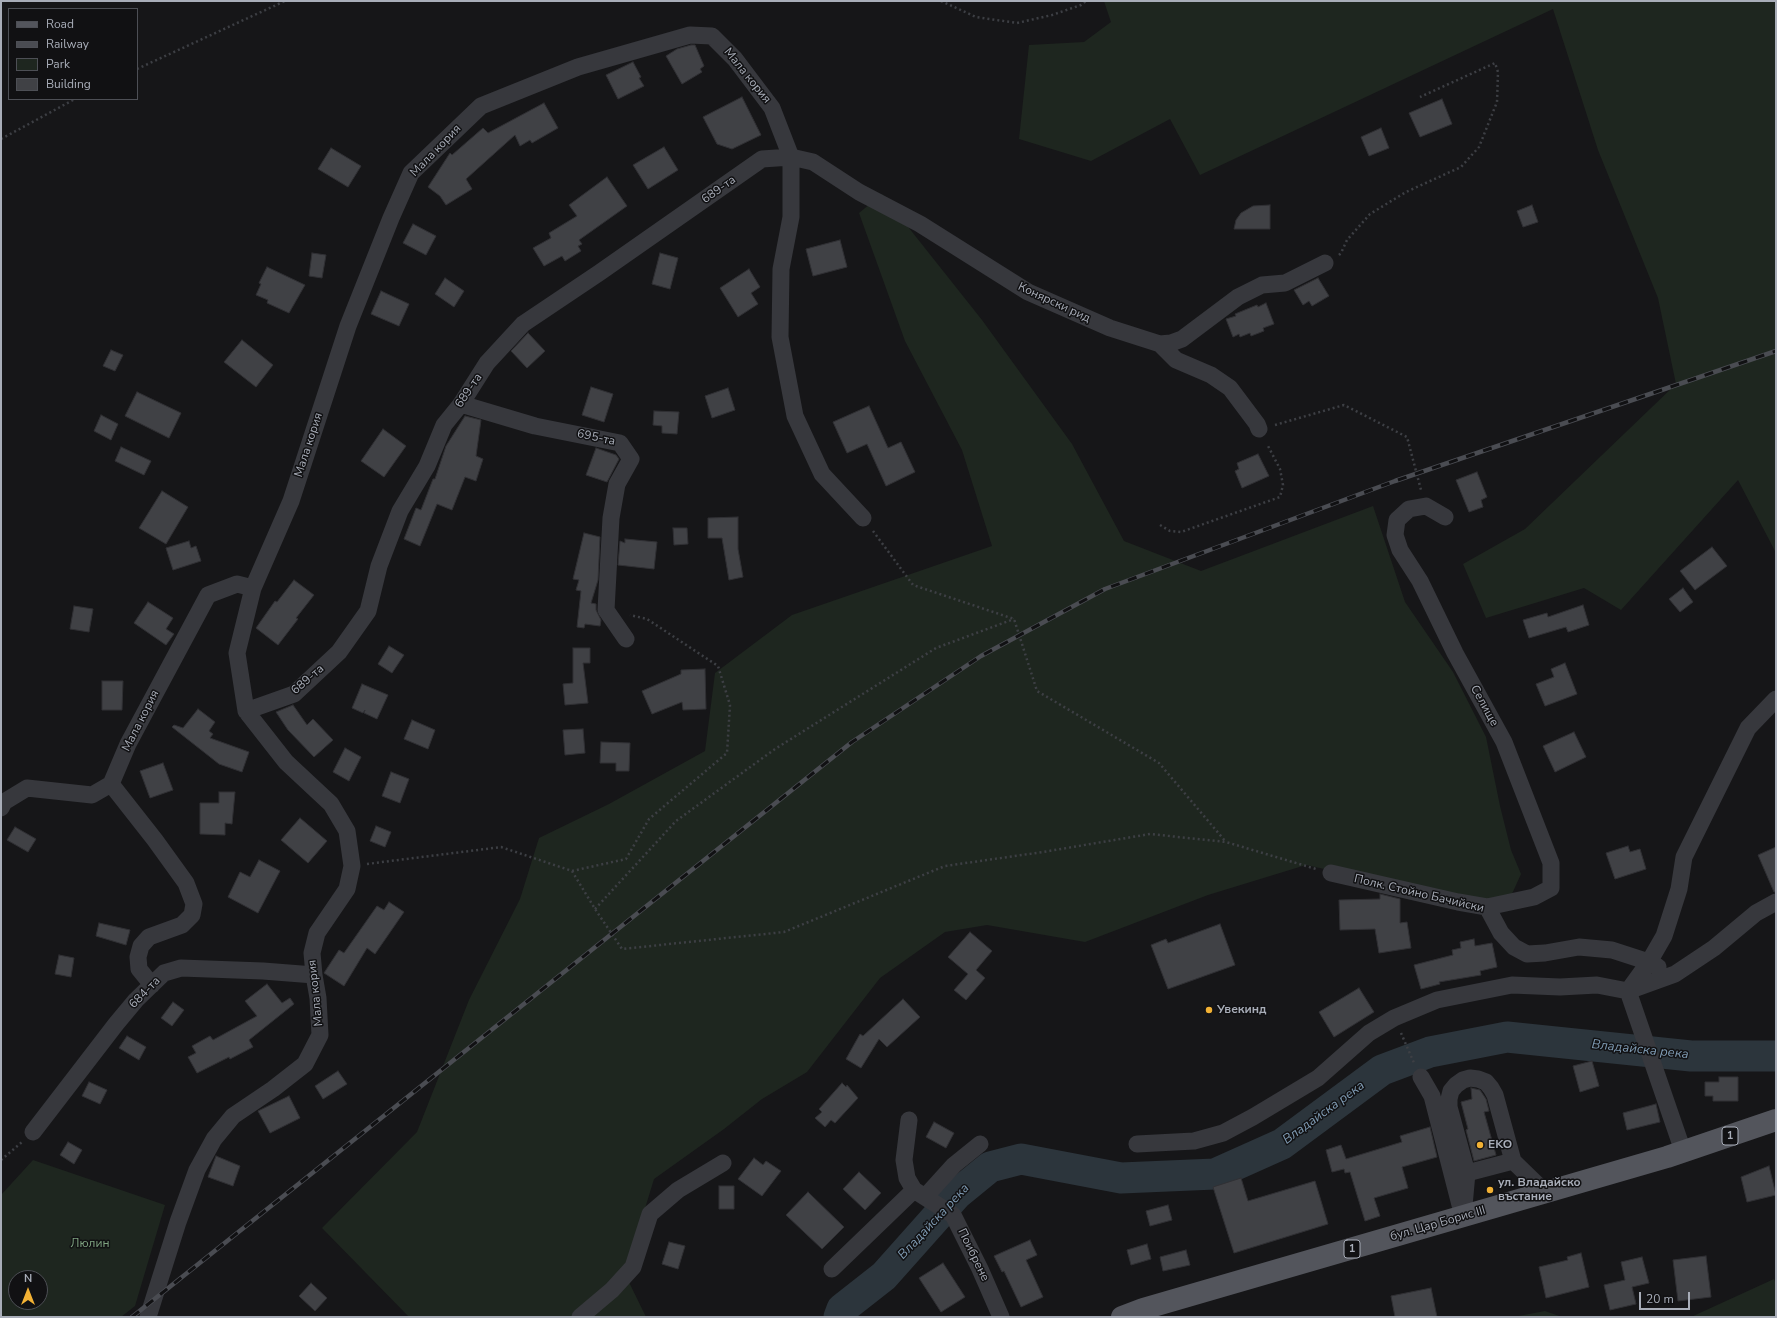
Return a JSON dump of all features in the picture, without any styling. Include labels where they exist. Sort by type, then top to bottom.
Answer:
[{"type":"main road","name":"бул. Цар Борис III","points":[[1122,1317],[1143,1309],[1463,1217],[1683,1151],[1776,1120]]},
{"type":"street","name":"Мала кория","points":[[148,1317],[178,1222],[197,1170],[214,1139],[233,1116],[273,1089],[305,1064],[320,1035],[318,998],[312,953],[317,933],[347,889],[352,866],[347,831],[331,804],[286,762],[246,711],[237,653],[253,588],[291,501],[348,326],[391,218],[411,173],[481,106],[578,67],[690,35],[712,36],[735,59],[772,108],[792,157]]},
{"type":"street","name":"Конярски рид","points":[[792,157],[813,162],[859,192],[920,224],[1028,292],[1110,328],[1160,344],[1171,343],[1182,339],[1238,297],[1262,285],[1285,283],[1324,263]]},
{"type":"street","points":[[792,157],[791,217],[781,269],[780,337],[795,416],[822,474],[863,518]]},
{"type":"street","name":"689-та","points":[[246,711],[294,694],[339,652],[368,611],[379,566],[400,511],[427,466],[444,425],[461,404],[487,363],[523,324],[599,274],[762,159],[792,157]]},
{"type":"street","points":[[1160,344],[1176,360],[1211,375],[1230,388],[1254,419],[1259,429]]},
{"type":"street","name":"695-та","points":[[461,404],[534,426],[620,443],[631,459],[617,484],[613,511],[606,610]]},
{"type":"street","points":[[1426,506],[1445,517]]},
{"type":"street","name":"Селище","points":[[1426,506],[1409,509],[1398,520],[1395,535],[1400,550],[1420,581],[1455,654],[1504,742],[1551,863],[1551,888],[1534,897],[1487,907]]},
{"type":"street","name":"Мала кория","points":[[111,784],[128,744],[208,594],[237,584],[253,588]]},
{"type":"street","points":[[606,610],[626,639]]},
{"type":"street","points":[[1628,991],[1649,962],[1664,936],[1679,889],[1684,857],[1748,728],[1776,699]]},
{"type":"street","points":[[1,808],[4,802],[27,788],[92,795],[111,784],[186,882],[194,904],[192,915],[182,925],[149,937],[141,946],[138,957],[139,969],[152,985]]},
{"type":"street","name":"Полк. Стойно Бачийски","points":[[1331,873],[1458,902],[1487,907],[1501,933],[1514,947],[1527,954],[1545,954],[1579,947],[1612,950],[1649,962],[1675,974]]},
{"type":"street","points":[[1136,1144],[1194,1141],[1222,1134],[1318,1078],[1369,1033],[1394,1018],[1437,1000],[1512,985],[1560,987],[1597,985],[1628,991],[1675,974],[1714,948],[1756,913],[1776,902]]},
{"type":"street","name":"684-та","points":[[34,1132],[116,1024],[136,1000],[164,973],[182,968],[263,971],[314,975]]},
{"type":"street","points":[[1628,991],[1683,1151]]},
{"type":"street","points":[[1421,1077],[1432,1096],[1463,1217]]},
{"type":"street","points":[[1463,1217],[1468,1173],[1449,1107],[1451,1091],[1463,1080],[1470,1078],[1478,1079],[1486,1082],[1492,1088],[1513,1161],[1545,1192]]},
{"type":"street","points":[[909,1120],[904,1160],[907,1178],[920,1194]]},
{"type":"street","points":[[832,1269],[980,1144]]},
{"type":"street","points":[[1468,1173],[1513,1161]]},
{"type":"street","points":[[580,1317],[612,1290],[633,1266],[650,1214],[678,1190],[723,1163]]},
{"type":"street","name":"Поибрене","points":[[920,1194],[953,1215],[980,1268],[1001,1317]]},
{"type":"path","points":[[138,69],[285,1]]},
{"type":"path","points":[[941,1],[976,16],[1017,23],[1052,15],[1081,5],[1086,1]]},
{"type":"path","points":[[1324,263],[1341,253],[1347,240],[1370,214],[1406,192],[1461,167],[1479,147],[1497,102],[1498,72],[1495,63],[1420,97]]},
{"type":"path","points":[[1,139],[73,100]]},
{"type":"path","points":[[1160,525],[1170,531],[1181,532],[1280,496],[1283,485],[1280,469],[1259,429],[1344,405],[1407,437],[1426,506]]},
{"type":"path","points":[[863,518],[913,585],[1014,619]]},
{"type":"path","points":[[352,866],[501,848],[572,871],[626,859],[649,819],[727,753],[730,705],[718,666],[647,619],[606,610]]},
{"type":"path","points":[[1014,619],[1037,691],[1159,763],[1226,842]]},
{"type":"path","points":[[595,909],[676,821],[775,749],[936,648],[1014,619]]},
{"type":"path","points":[[572,871],[622,950],[784,932],[945,866],[1043,852],[1150,834],[1226,842],[1331,873]]},
{"type":"path","points":[[1404,1042],[1421,1077]]},
{"type":"path","points":[[1,1160],[34,1132]]},
{"type":"green space","points":[[1104,1],[1776,1],[1776,553],[1738,480],[1621,610],[1584,588],[1486,618],[1463,564],[1525,529],[1676,384],[1658,298],[1598,150],[1553,9],[1200,175],[1170,119],[1091,161],[1019,139],[1029,45],[1084,42],[1111,22]]},
{"type":"green space","points":[[882,194],[982,320],[1072,444],[1124,541],[1201,571],[1373,506],[1405,602],[1453,672],[1486,737],[1500,806],[1511,850],[1521,874],[1511,896],[1481,903],[1306,865],[1208,895],[1085,942],[987,925],[945,932],[880,978],[807,1072],[762,1099],[724,1129],[654,1179],[625,1274],[646,1317],[409,1317],[322,1228],[417,1132],[469,1000],[520,899],[539,838],[609,804],[705,751],[715,673],[792,615],[992,546],[962,450],[905,341],[859,213]]},
{"type":"green space","name":"Люлин","points":[[33,1160],[165,1205],[135,1306],[121,1317],[1,1317],[1,1195]]},
{"type":"green space","points":[[1774,1279],[1776,1284],[1776,1317],[1691,1317]]},
{"type":"green space","points":[[1545,1311],[1562,1317],[1513,1317]]},
{"type":"building","points":[[695,45],[704,66],[700,69],[702,72],[682,84],[666,56],[677,49]]},
{"type":"building","points":[[633,62],[641,77],[639,78],[644,86],[618,99],[606,75]]},
{"type":"building","points":[[742,97],[761,135],[732,149],[717,144],[703,117]]},
{"type":"building","points":[[1442,99],[1452,124],[1420,137],[1409,113]]},
{"type":"building","points":[[544,103],[558,128],[532,143],[530,140],[520,146],[515,135],[466,179],[472,189],[446,205],[440,196],[428,187],[450,153],[452,155],[483,128],[488,133]]},
{"type":"building","points":[[1381,128],[1389,148],[1369,156],[1361,137]]},
{"type":"building","points":[[664,147],[678,170],[648,189],[633,165]]},
{"type":"building","points":[[331,148],[361,166],[348,187],[318,169]]},
{"type":"building","points":[[607,177],[627,206],[579,240],[582,244],[578,246],[581,251],[565,261],[562,256],[544,266],[533,248],[551,238],[549,233],[577,216],[569,205]]},
{"type":"building","points":[[1270,205],[1270,229],[1234,229],[1236,220],[1241,213],[1253,206]]},
{"type":"building","points":[[1532,205],[1538,222],[1523,227],[1517,211]]},
{"type":"building","points":[[413,224],[436,236],[426,255],[403,243]]},
{"type":"building","points":[[840,240],[847,267],[813,276],[806,249]]},
{"type":"building","points":[[312,253],[326,255],[322,278],[309,276]]},
{"type":"building","points":[[660,253],[678,258],[670,289],[652,284]]},
{"type":"building","points":[[267,267],[305,285],[289,313],[267,303],[268,300],[256,295],[261,284],[259,283]]},
{"type":"building","points":[[749,269],[760,287],[751,293],[758,304],[738,317],[720,288]]},
{"type":"building","points":[[445,278],[464,291],[454,307],[435,294]]},
{"type":"building","points":[[1318,278],[1329,296],[1312,306],[1309,301],[1303,305],[1294,290]]},
{"type":"building","points":[[381,291],[409,304],[399,326],[371,314]]},
{"type":"building","points":[[1266,303],[1274,324],[1263,328],[1264,331],[1251,336],[1250,333],[1240,337],[1239,334],[1233,337],[1226,319],[1236,316],[1235,314],[1257,305],[1258,307]]},
{"type":"building","points":[[528,333],[545,351],[527,368],[511,351]]},
{"type":"building","points":[[242,340],[273,365],[256,387],[224,362]]},
{"type":"building","points":[[111,350],[123,355],[115,371],[103,366]]},
{"type":"building","points":[[591,387],[613,394],[604,422],[582,415]]},
{"type":"building","points":[[728,388],[735,410],[712,418],[705,396]]},
{"type":"building","points":[[137,392],[181,413],[169,438],[125,416]]},
{"type":"building","points":[[869,406],[888,448],[901,442],[915,472],[886,486],[867,444],[847,453],[833,422]]},
{"type":"building","points":[[654,411],[679,412],[677,434],[662,433],[662,426],[653,425]]},
{"type":"building","points":[[101,415],[118,424],[111,440],[94,431]]},
{"type":"building","points":[[465,416],[481,420],[476,456],[483,459],[476,481],[465,477],[452,510],[437,504],[420,546],[404,539],[416,508],[421,510],[433,479],[435,479],[446,446]]},
{"type":"building","points":[[383,429],[406,446],[384,477],[361,461]]},
{"type":"building","points":[[121,447],[151,461],[144,475],[115,461]]},
{"type":"building","points":[[596,448],[616,455],[619,459],[607,482],[586,475]]},
{"type":"building","points":[[1258,454],[1269,476],[1242,488],[1235,471],[1239,469],[1237,463]]},
{"type":"building","points":[[1477,472],[1487,497],[1481,500],[1483,507],[1469,512],[1456,480]]},
{"type":"building","points":[[162,491],[188,507],[166,544],[139,528]]},
{"type":"building","points":[[738,517],[738,549],[743,577],[729,580],[722,538],[708,538],[708,518]]},
{"type":"building","points":[[673,528],[687,528],[688,544],[674,545]]},
{"type":"building","points":[[584,533],[600,537],[598,580],[591,603],[596,604],[596,610],[601,620],[600,626],[585,624],[584,628],[577,627],[581,591],[576,590],[579,580],[573,579]]},
{"type":"building","points":[[625,539],[657,542],[654,569],[618,565],[620,541],[625,543]]},
{"type":"building","points":[[189,541],[191,548],[196,546],[201,561],[173,570],[166,548]]},
{"type":"building","points":[[1712,547],[1727,566],[1695,590],[1680,571]]},
{"type":"building","points":[[294,580],[314,595],[278,645],[256,628],[275,601],[277,602]]},
{"type":"building","points":[[1683,588],[1693,602],[1680,612],[1669,599]]},
{"type":"building","points":[[148,602],[173,618],[166,629],[174,634],[166,645],[134,623]]},
{"type":"building","points":[[1583,605],[1589,625],[1568,632],[1566,627],[1529,638],[1523,620],[1547,613],[1548,617]]},
{"type":"building","points":[[74,606],[93,609],[89,632],[70,629]]},
{"type":"building","points":[[389,646],[404,655],[392,673],[378,664]]},
{"type":"building","points":[[573,648],[590,648],[590,663],[583,663],[588,703],[565,705],[563,684],[573,683]]},
{"type":"building","points":[[1565,663],[1577,694],[1545,706],[1536,684],[1554,677],[1551,669]]},
{"type":"building","points":[[705,669],[706,709],[683,710],[682,702],[652,714],[642,691],[681,674],[681,670]]},
{"type":"building","points":[[102,681],[123,681],[122,710],[102,710]]},
{"type":"building","points":[[362,684],[388,695],[377,719],[364,713],[365,710],[363,713],[352,708]]},
{"type":"building","points":[[293,705],[307,725],[313,719],[333,740],[314,757],[288,730],[276,712]]},
{"type":"building","points":[[198,709],[215,722],[209,731],[213,734],[210,738],[249,752],[242,772],[219,764],[172,727],[174,725],[183,728]]},
{"type":"building","points":[[412,720],[435,730],[428,749],[404,739]]},
{"type":"building","points":[[583,729],[585,753],[565,755],[563,730]]},
{"type":"building","points":[[1574,732],[1586,757],[1555,772],[1543,746]]},
{"type":"building","points":[[601,742],[630,743],[629,771],[616,771],[616,763],[600,763]]},
{"type":"building","points":[[345,748],[361,757],[349,781],[333,772]]},
{"type":"building","points":[[163,763],[173,790],[150,798],[140,771]]},
{"type":"building","points":[[391,772],[409,779],[400,803],[382,796]]},
{"type":"building","points":[[219,792],[235,792],[232,824],[225,823],[225,835],[200,834],[200,803],[219,803]]},
{"type":"building","points":[[300,818],[327,841],[308,863],[281,840]]},
{"type":"building","points":[[376,826],[391,832],[385,847],[370,841]]},
{"type":"building","points":[[15,827],[36,839],[28,852],[7,840]]},
{"type":"building","points":[[1628,846],[1630,852],[1640,849],[1646,869],[1615,879],[1606,853]]},
{"type":"building","points":[[1776,847],[1776,892],[1774,892],[1758,855]]},
{"type":"building","points":[[259,860],[280,871],[258,913],[228,897],[240,872],[250,877]]},
{"type":"building","points":[[1380,894],[1400,899],[1400,923],[1407,922],[1411,948],[1379,953],[1375,929],[1340,930],[1339,900],[1380,899]]},
{"type":"building","points":[[389,902],[404,912],[375,954],[367,948],[344,986],[324,973],[339,950],[344,953],[377,906],[384,910]]},
{"type":"building","points":[[99,923],[130,930],[126,945],[96,936]]},
{"type":"building","points":[[1220,924],[1235,965],[1168,989],[1151,945],[1166,939],[1168,943]]},
{"type":"building","points":[[970,932],[992,951],[976,970],[985,978],[966,1000],[954,990],[968,974],[948,957]]},
{"type":"building","points":[[1474,939],[1475,946],[1492,943],[1497,967],[1480,971],[1481,975],[1439,982],[1440,984],[1421,989],[1414,965],[1453,955],[1452,950],[1461,948],[1460,942]]},
{"type":"building","points":[[59,955],[74,958],[71,977],[55,974]]},
{"type":"building","points":[[267,984],[282,1003],[290,998],[294,1004],[249,1040],[253,1047],[197,1073],[188,1057],[196,1053],[192,1046],[210,1036],[213,1040],[257,1016],[245,1001]]},
{"type":"building","points":[[1359,988],[1374,1012],[1334,1037],[1319,1012]]},
{"type":"building","points":[[903,999],[920,1017],[887,1047],[879,1039],[861,1068],[846,1059],[860,1034],[863,1036]]},
{"type":"building","points":[[173,1002],[184,1010],[172,1026],[161,1018]]},
{"type":"building","points":[[127,1036],[146,1047],[139,1060],[119,1048]]},
{"type":"building","points":[[1592,1061],[1599,1086],[1580,1092],[1573,1066]]},
{"type":"building","points":[[338,1071],[347,1084],[323,1099],[315,1086]]},
{"type":"building","points":[[1719,1077],[1738,1077],[1738,1101],[1713,1101],[1713,1096],[1705,1096],[1705,1082],[1719,1082]]},
{"type":"building","points":[[89,1082],[107,1090],[100,1104],[82,1096]]},
{"type":"building","points":[[842,1083],[846,1087],[847,1085],[858,1098],[835,1123],[831,1120],[825,1127],[815,1118],[822,1112],[819,1109]]},
{"type":"building","points":[[1471,1088],[1480,1090],[1486,1099],[1489,1111],[1484,1112],[1496,1155],[1474,1161],[1461,1102],[1472,1099]]},
{"type":"building","points":[[289,1096],[300,1118],[270,1133],[258,1111]]},
{"type":"building","points":[[1656,1104],[1660,1122],[1627,1130],[1623,1113]]},
{"type":"building","points":[[934,1122],[954,1133],[946,1148],[926,1137]]},
{"type":"building","points":[[1430,1127],[1437,1157],[1402,1167],[1408,1188],[1374,1198],[1380,1216],[1365,1221],[1350,1172],[1345,1173],[1344,1169],[1332,1172],[1326,1150],[1341,1145],[1346,1159],[1402,1142],[1400,1136]]},
{"type":"building","points":[[68,1142],[82,1150],[74,1164],[60,1155]]},
{"type":"building","points":[[216,1156],[240,1166],[233,1186],[208,1177]]},
{"type":"building","points":[[754,1158],[763,1165],[766,1161],[781,1171],[762,1196],[738,1179]]},
{"type":"building","points":[[1769,1166],[1776,1195],[1747,1202],[1741,1177]]},
{"type":"building","points":[[859,1172],[881,1193],[865,1210],[843,1189]]},
{"type":"building","points":[[1241,1178],[1248,1201],[1315,1181],[1328,1224],[1234,1253],[1213,1187]]},
{"type":"building","points":[[719,1186],[734,1186],[734,1209],[719,1209]]},
{"type":"building","points":[[808,1192],[844,1227],[822,1249],[786,1215]]},
{"type":"building","points":[[1168,1205],[1172,1220],[1150,1226],[1146,1211]]},
{"type":"building","points":[[1030,1240],[1037,1255],[1026,1260],[1043,1297],[1021,1307],[1004,1271],[1002,1272],[994,1256]]},
{"type":"building","points":[[669,1242],[685,1246],[678,1269],[662,1264]]},
{"type":"building","points":[[1147,1244],[1151,1259],[1131,1265],[1127,1250]]},
{"type":"building","points":[[1186,1250],[1190,1265],[1163,1271],[1160,1257]]},
{"type":"building","points":[[1581,1253],[1589,1287],[1546,1298],[1539,1267],[1568,1260],[1567,1257]]},
{"type":"building","points":[[1706,1256],[1711,1297],[1678,1301],[1673,1260]]},
{"type":"building","points":[[1642,1257],[1649,1283],[1632,1287],[1636,1304],[1610,1310],[1604,1285],[1625,1280],[1621,1262]]},
{"type":"building","points":[[943,1263],[965,1297],[941,1312],[919,1278]]},
{"type":"building","points":[[311,1283],[327,1298],[315,1311],[299,1296]]},
{"type":"building","points":[[1431,1288],[1437,1317],[1395,1317],[1391,1296]]},
{"type":"waterway","name":"Владайска река","points":[[839,1317],[842,1309],[884,1276],[957,1194],[990,1167],[1021,1159],[1121,1178],[1215,1174],[1282,1144],[1382,1070],[1430,1052],[1507,1037],[1691,1056],[1776,1056]]},
{"type":"railway","points":[[132,1317],[852,742],[981,656],[1105,589],[1395,481],[1776,351]]},
{"type":"place","name":"Увекинд","points":[[1209,1010]]},
{"type":"place","name":"EKO","points":[[1480,1145]]},
{"type":"place","name":"ул. Владайско въстание","points":[[1490,1190]]}]
